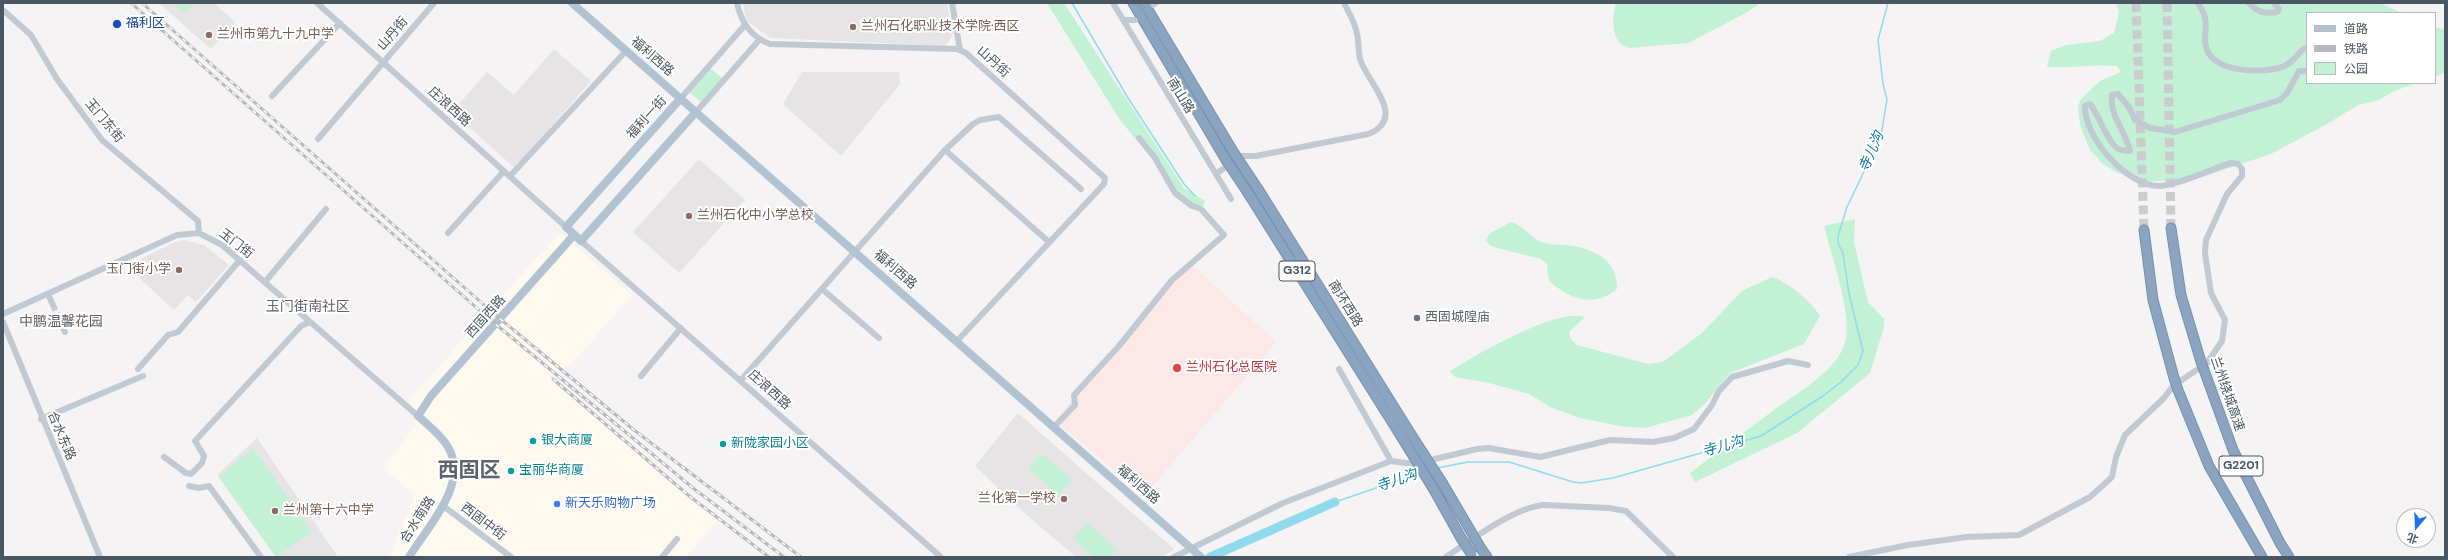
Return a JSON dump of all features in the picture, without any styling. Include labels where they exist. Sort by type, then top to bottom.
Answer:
[{"type":"highway","name":"南环西路","points":[[1133,3],[1226,160],[1346,349],[1442,484],[1485,554]]},
{"type":"highway","name":"南环西路","points":[[1150,4],[1234,153],[1364,359],[1406,434],[1433,488],[1473,556]]},
{"type":"highway","name":"兰州绕城高速","points":[[2171,228],[2182,295],[2203,366],[2233,450],[2280,543],[2289,557]]},
{"type":"highway","name":"G2201","points":[[2144,230],[2153,300],[2178,390],[2209,466],[2262,557]]},
{"type":"main road","name":"福利西路","points":[[572,3],[1201,557]]},
{"type":"main road","name":"福利一街","points":[[566,228],[681,98]]},
{"type":"main road","points":[[566,228],[581,241],[696,112]]},
{"type":"main road","name":"西固西路","points":[[418,416],[431,396],[574,235]]},
{"type":"main road","name":"合水南路","points":[[409,557],[442,505],[454,478],[453,457],[441,438],[418,416]]},
{"type":"street","name":"庄浪西路","points":[[317,3],[384,61],[566,228]]},
{"type":"street","name":"山丹街","points":[[318,139],[434,3]]},
{"type":"street","name":"山丹街","points":[[737,3],[740,15],[745,25],[760,39],[770,44],[960,50],[966,53],[1103,176],[1104,184],[1049,242]]},
{"type":"street","points":[[952,3],[960,50]]},
{"type":"street","name":"南山路","points":[[1113,3],[1153,72],[1231,199]]},
{"type":"street","points":[[1218,176],[1240,156],[1256,156],[1368,134],[1381,124],[1385,114],[1384,101],[1360,59],[1354,22],[1344,3]]},
{"type":"street","points":[[2198,3],[2205,17],[2204,32],[2209,54],[2222,64],[2235,69],[2279,68],[2293,61],[2303,49],[2306,48]]},
{"type":"street","points":[[2249,3],[2255,9],[2267,14],[2277,12],[2279,9],[2274,3]]},
{"type":"street","name":"玉门东街","points":[[3,10],[31,35],[54,74],[100,138],[198,221],[199,233]]},
{"type":"street","points":[[1124,20],[1134,20]]},
{"type":"street","points":[[272,96],[340,23]]},
{"type":"street","name":"福利一街","points":[[681,98],[745,25]]},
{"type":"street","points":[[696,112],[760,39]]},
{"type":"street","points":[[510,176],[626,50]]},
{"type":"street","points":[[1849,557],[1908,545],[1967,537],[2018,535],[2090,497],[2112,477],[2116,457],[2125,435],[2164,398],[2173,386],[2207,363],[2222,341],[2225,320],[2211,292],[2205,253],[2206,240],[2227,194],[2242,176],[2242,169],[2238,164],[2231,163],[2170,184],[2158,186],[2147,183],[2130,176],[2110,158],[2093,137],[2085,116],[2085,106],[2090,104],[2099,115],[2108,136],[2117,148],[2130,151],[2128,140],[2118,125],[2111,101],[2112,94],[2118,94],[2130,108],[2135,120],[2150,128],[2175,132],[2280,100],[2287,93],[2299,71],[2306,71]]},
{"type":"street","points":[[741,380],[945,150],[972,124],[980,120],[999,117],[1081,189]]},
{"type":"street","points":[[1054,427],[1076,405],[1074,395],[1120,346],[1172,280],[1224,235],[1201,209],[1192,206],[1175,193],[1155,158],[1139,138]]},
{"type":"street","points":[[945,150],[1049,242],[957,341]]},
{"type":"street","points":[[448,233],[504,171]]},
{"type":"street","points":[[265,282],[326,209]]},
{"type":"street","name":"玉门街","points":[[3,314],[177,235],[199,233],[213,238],[240,260],[418,416]]},
{"type":"street","name":"庄浪西路","points":[[581,241],[741,380],[940,557]]},
{"type":"street","points":[[138,369],[168,335],[178,332],[240,260]]},
{"type":"street","points":[[822,289],[879,338]]},
{"type":"street","points":[[48,294],[53,305]]},
{"type":"street","points":[[59,319],[65,332]]},
{"type":"street","name":"合水东路","points":[[3,322],[41,419],[100,557]]},
{"type":"street","points":[[164,457],[186,473],[191,474],[202,463],[204,456],[195,441],[301,326],[310,322]]},
{"type":"street","points":[[641,376],[681,328]]},
{"type":"street","points":[[1174,557],[1206,543],[1264,512],[1320,488],[1355,476],[1391,461],[1414,464],[1477,449],[1489,448],[1540,457],[1610,440],[1653,442],[1674,438],[1694,428],[1712,405],[1719,392],[1732,377],[1788,361],[1808,365]]},
{"type":"street","points":[[1339,368],[1391,461]]},
{"type":"street","points":[[41,419],[143,376]]},
{"type":"street","points":[[190,486],[199,488],[209,486],[260,557]]},
{"type":"street","name":"西固中街","points":[[442,505],[510,557]]},
{"type":"street","points":[[1446,557],[1518,512],[1535,506],[1544,506],[1609,508],[1626,511],[1673,557]]},
{"type":"street","points":[[662,557],[677,539]]},
{"type":"shaded area","name":"兰州市第九十九中学","points":[[159,3],[214,3],[235,22],[211,49]]},
{"type":"shaded area","name":"兰州石化职业技术学院·西区","points":[[743,3],[947,3],[953,34],[946,46],[770,38],[746,20]]},
{"type":"shaded area","points":[[554,49],[591,81],[515,168],[452,112],[487,72],[514,95]]},
{"type":"shaded area","points":[[802,72],[899,72],[900,84],[841,156],[783,104]]},
{"type":"shaded area","name":"兰州石化中小学总校","points":[[699,159],[745,200],[679,273],[633,232]]},
{"type":"shaded area","points":[[560,233],[632,295],[573,362],[549,376],[718,518],[687,557],[389,557],[415,495],[383,468],[416,425],[407,403],[496,302]]},
{"type":"shaded area","name":"玉门街小学","points":[[184,240],[204,245],[229,265],[196,302],[188,295],[174,310],[136,275],[132,263],[175,242]]},
{"type":"shaded area","name":"兰州石化总医院","points":[[1193,266],[1276,342],[1144,496],[1055,420],[1172,283]]},
{"type":"shaded area","name":"兰化第一学校","points":[[1018,413],[1174,549],[1163,557],[1076,557],[1031,519],[975,466]]},
{"type":"shaded area","name":"兰州第十六中学","points":[[257,438],[338,557],[276,557],[217,475]]},
{"type":"green space","points":[[172,3],[193,3],[184,13]]},
{"type":"green space","points":[[1047,3],[1064,3],[1184,188],[1205,201],[1203,206],[1193,208],[1183,202],[1158,166],[1120,120]]},
{"type":"green space","points":[[1616,3],[1761,3],[1744,14],[1688,43],[1630,48],[1623,45],[1619,41],[1614,30],[1613,23]]},
{"type":"green space","points":[[2116,3],[2380,3],[2400,12],[2306,12],[2306,84],[2414,84],[2394,91],[2379,100],[2358,105],[2327,124],[2271,154],[2199,178],[2145,182],[2116,172],[2103,164],[2090,150],[2080,125],[2078,106],[2081,99],[2100,81],[2121,72],[2117,66],[2099,65],[2047,67],[2051,51],[2066,45],[2100,41],[2114,33],[2119,12]]},
{"type":"green space","points":[[2436,27],[2445,30],[2445,72],[2436,76]]},
{"type":"green space","points":[[710,68],[722,78],[701,102],[689,92]]},
{"type":"green space","points":[[1855,219],[1854,242],[1868,302],[1884,319],[1884,327],[1870,373],[1797,433],[1695,482],[1690,473],[1803,390],[1835,362],[1842,351],[1846,339],[1846,313],[1840,282],[1824,226]]},
{"type":"green space","points":[[1511,222],[1540,241],[1549,244],[1579,247],[1602,257],[1607,261],[1614,273],[1617,289],[1610,294],[1596,299],[1589,300],[1575,297],[1559,289],[1551,282],[1548,277],[1547,264],[1541,259],[1490,246],[1486,240],[1490,233]]},
{"type":"green space","points":[[1772,277],[1785,283],[1799,293],[1820,316],[1804,344],[1730,373],[1705,404],[1692,415],[1645,428],[1620,426],[1580,418],[1550,407],[1529,394],[1489,383],[1455,377],[1450,371],[1478,354],[1517,334],[1537,325],[1572,316],[1585,317],[1569,332],[1571,339],[1577,345],[1648,364],[1663,362],[1702,333],[1742,291]]},
{"type":"green space","name":"兰州第十六中学","points":[[253,448],[312,532],[276,557],[219,477]]},
{"type":"green space","points":[[1042,454],[1072,479],[1059,495],[1029,469]]},
{"type":"green space","points":[[1087,523],[1117,549],[1110,557],[1094,557],[1073,539]]},
{"type":"waterway","points":[[1072,3],[1128,98],[1184,184],[1195,196]]},
{"type":"waterway","name":"寺儿沟","points":[[1437,468],[1468,462],[1509,462],[1573,482],[1581,483],[1613,478],[1761,436],[1823,396],[1841,382],[1858,365],[1863,351],[1849,294],[1843,253],[1838,243],[1838,236],[1847,207],[1881,136],[1887,99],[1883,84],[1878,40],[1888,3]]},
{"type":"waterway","name":"寺儿沟","points":[[1335,502],[1420,473]]},
{"type":"waterway","name":"寺儿沟","points":[[1210,557],[1335,502]]},
{"type":"tunnel","points":[[2136,3],[2144,230]]},
{"type":"tunnel","points":[[2167,3],[2171,228]]},
{"type":"tunnel","points":[[53,305],[59,319]]},
{"type":"railway","points":[[131,3],[487,317],[693,488],[784,557]]},
{"type":"railway","points":[[142,3],[492,312],[634,430],[801,557]]},
{"type":"railway","points":[[553,379],[688,495],[769,557]]},
{"type":"place","name":"福利区","points":[[117,24]]},
{"type":"place","name":"兰州石化职业技术学院·西区","points":[[853,27]]},
{"type":"place","name":"兰州市第九十九中学","points":[[209,35]]},
{"type":"place","name":"兰州石化中小学总校","points":[[689,216]]},
{"type":"place","name":"玉门街小学","points":[[179,270]]},
{"type":"place","name":"西固城隍庙","points":[[1417,318]]},
{"type":"place","name":"兰州石化总医院","points":[[1177,368]]},
{"type":"place","name":"银大商厦","points":[[533,441]]},
{"type":"place","name":"新陇家园小区","points":[[723,444]]},
{"type":"place","name":"宝丽华商厦","points":[[511,471]]},
{"type":"place","name":"兰化第一学校","points":[[1064,499]]},
{"type":"place","name":"新天乐购物广场","points":[[557,504]]},
{"type":"place","name":"兰州第十六中学","points":[[275,511]]},
{"type":"district","name":"玉门街南社区","points":[[308,307]]},
{"type":"district","name":"中鹏温馨花园","points":[[61,322]]},
{"type":"district","name":"西固区","points":[[469,471]]}]
